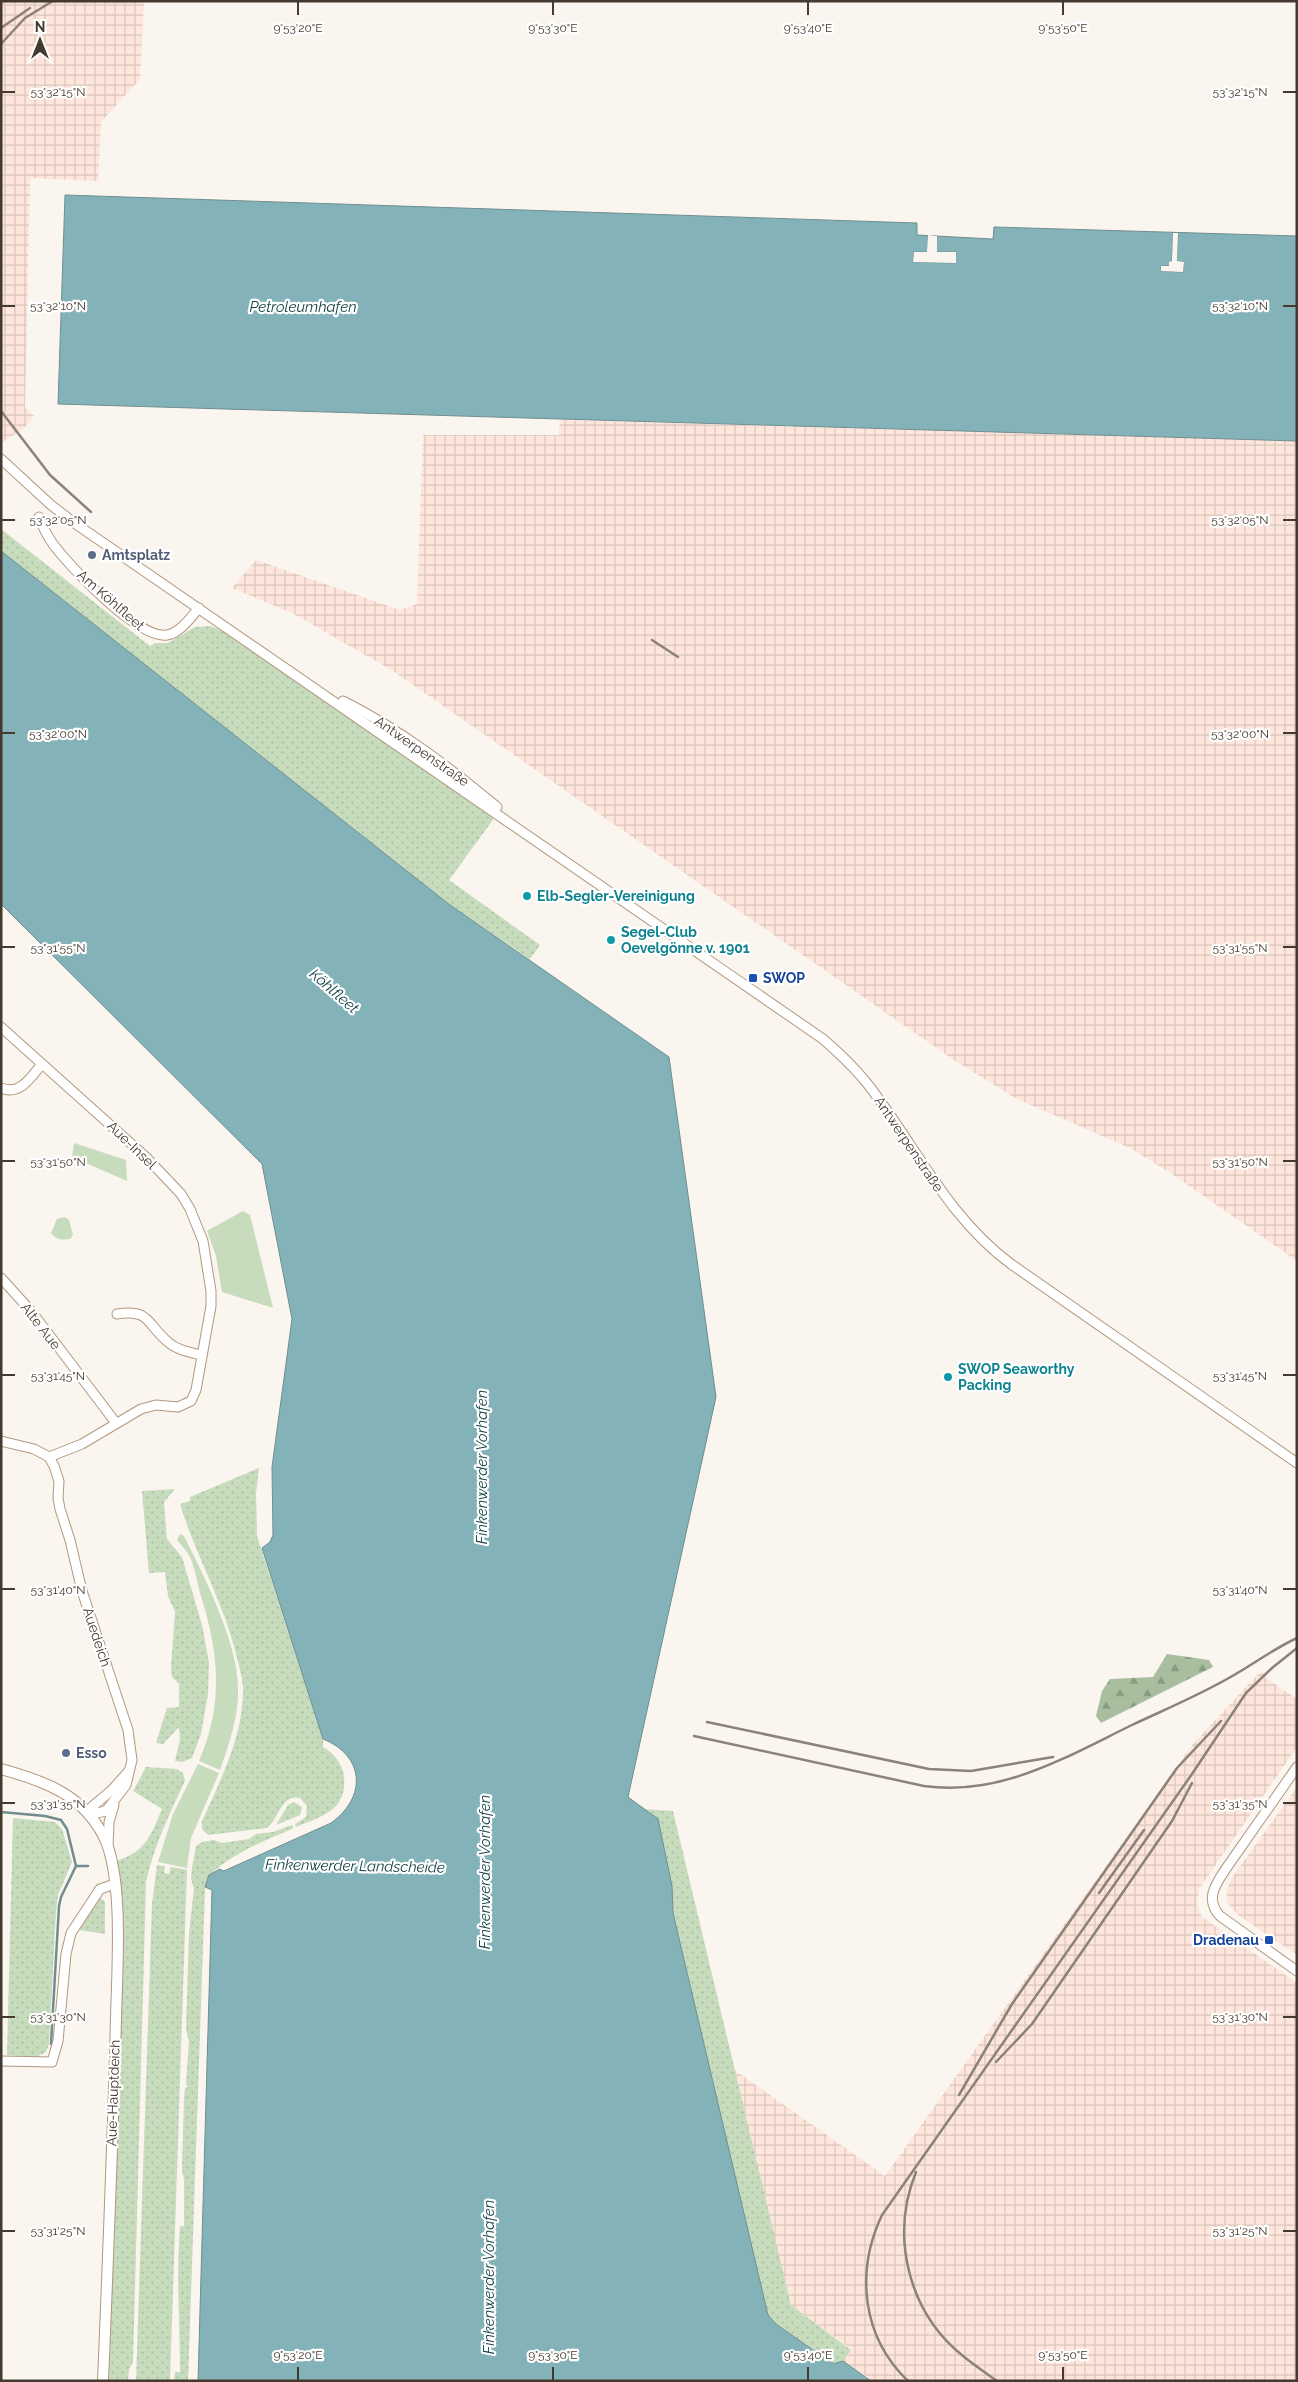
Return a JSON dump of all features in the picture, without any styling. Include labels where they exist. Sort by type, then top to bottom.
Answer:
[{"type":"street","name":"Antwerpenstraße","points":[[1,459],[62,514],[823,1039],[865,1081],[949,1204],[982,1241],[1018,1270],[1297,1463]]},
{"type":"street","name":"Am Köhlfleet","points":[[39,517],[46,534],[70,565],[94,589],[147,632],[160,635],[176,632],[199,608]]},
{"type":"street","name":"Aue-Insel","points":[[1,1027],[146,1157],[181,1194],[199,1227],[211,1291],[207,1329],[200,1355]]},
{"type":"street","points":[[1,1088],[11,1090],[20,1088],[42,1064]]},
{"type":"street","name":"Alte Aue","points":[[1,1278],[31,1312],[116,1423]]},
{"type":"street","points":[[1,1441],[34,1449],[50,1457],[82,1444],[149,1406],[178,1407],[188,1403],[196,1390],[200,1355],[169,1343],[144,1316],[130,1312],[117,1314]]},
{"type":"street","name":"Auedeich","points":[[50,1457],[59,1481],[58,1498],[60,1509],[70,1540],[82,1592],[128,1730],[132,1760],[130,1778],[114,1802],[109,1822],[108,1846]]},
{"type":"street","points":[[87,1811],[119,1784],[128,1771],[132,1760]]},
{"type":"street","points":[[1297,1767],[1217,1882],[1212,1902],[1220,1916],[1297,1971]]},
{"type":"street","name":"Aue-Hauptdeich","points":[[1,1769],[60,1789],[87,1811],[108,1846],[114,1884],[117,1952],[104,2381]]},
{"type":"street","points":[[87,1811],[102,1813],[114,1802]]},
{"type":"street","points":[[1,2061],[52,2062],[58,2041],[66,1954],[71,1933],[100,1889],[114,1884]]},
{"type":"shaded area","points":[[1,1],[144,1],[140,79],[101,122],[98,181],[30,178],[25,407],[34,416],[23,429],[1,443]]},
{"type":"shaded area","points":[[560,420],[1297,441],[1297,1261],[1172,1174],[1130,1148],[1015,1098],[954,1060],[393,671],[294,614],[232,588],[256,560],[400,610],[417,604],[423,435],[559,435]]},
{"type":"shaded area","points":[[1262,1670],[1266,1678],[1297,1699],[1297,1747],[1199,1889],[1197,1906],[1202,1917],[1297,1983],[1297,2381],[873,2381],[843,2361],[851,2349],[791,2305],[733,2069],[885,2176],[1193,1744]]},
{"type":"shaded area","points":[[1297,1787],[1297,1955],[1238,1915],[1226,1901],[1228,1886],[1233,1876]]},
{"type":"green space","points":[[1,529],[150,646],[155,643],[168,643],[195,627],[211,626],[234,636],[495,817],[449,880],[540,945],[530,959],[450,905],[1,551]]},
{"type":"green space","points":[[74,1143],[126,1160],[127,1181],[72,1157]]},
{"type":"green space","points":[[243,1211],[250,1215],[273,1308],[222,1292],[216,1256],[207,1231]]},
{"type":"green space","points":[[65,1217],[69,1220],[73,1235],[70,1239],[60,1239],[51,1233],[57,1219]]},
{"type":"green space","points":[[259,1468],[256,1493],[257,1536],[323,1739],[323,1747],[331,1752],[340,1763],[344,1777],[344,1788],[341,1798],[331,1811],[296,1827],[295,1824],[306,1817],[307,1806],[300,1798],[294,1798],[284,1803],[267,1828],[208,1835],[202,1829],[202,1821],[230,1756],[240,1722],[243,1687],[230,1631],[180,1504],[190,1501],[190,1497]]},
{"type":"green space","points":[[175,1489],[164,1502],[167,1539],[182,1557],[202,1625],[209,1663],[208,1694],[201,1734],[192,1758],[182,1762],[175,1761],[180,1739],[179,1727],[163,1744],[156,1743],[167,1708],[179,1707],[179,1684],[172,1677],[171,1667],[175,1612],[168,1596],[165,1572],[149,1573],[142,1491]]},
{"type":"green space","points":[[180,1534],[184,1536],[201,1570],[218,1610],[232,1651],[236,1670],[238,1688],[237,1709],[230,1740],[220,1770],[199,1761],[212,1719],[216,1679],[215,1659],[212,1638],[193,1565],[189,1555],[177,1540]]},
{"type":"green space","points":[[1167,1654],[1209,1660],[1213,1667],[1101,1723],[1096,1716],[1102,1691],[1110,1679],[1153,1677]]},
{"type":"green space","points":[[198,1764],[219,1773],[191,1838],[187,1868],[158,1862],[173,1814]]},
{"type":"green space","points":[[146,1767],[177,1769],[183,1773],[185,1781],[157,1844],[146,1882],[133,2362],[129,2370],[128,2381],[108,2381],[118,2108],[116,1861],[134,1853],[141,1847],[151,1835],[162,1809],[133,1791]]},
{"type":"green space","points":[[294,1802],[302,1807],[300,1815],[276,1825],[288,1805]]},
{"type":"green space","points":[[643,1809],[673,1811],[791,2305],[851,2350],[843,2361],[834,2364],[776,2324],[768,2315],[673,1913],[672,1886]]},
{"type":"green space","points":[[13,1818],[55,1822],[62,1829],[72,1862],[58,1895],[49,2044],[46,2052],[36,2057],[7,2055]]},
{"type":"green space","points":[[292,1825],[294,1828],[250,1848],[220,1866],[210,1875],[205,1889],[188,2381],[174,2381],[175,2372],[180,2372],[179,2245],[180,2226],[184,2226],[184,2180],[182,2170],[184,2097],[185,2088],[189,2087],[186,2085],[189,2041],[186,2030],[189,1934],[194,1888],[191,1879],[196,1846],[202,1842],[214,1840],[222,1843],[249,1839],[256,1834],[273,1832]]},
{"type":"green space","points":[[157,1865],[165,1866],[164,1873],[169,1874],[171,1867],[187,1870],[170,2381],[136,2381],[152,1904]]},
{"type":"green space","points":[[101,1898],[105,1902],[105,1934],[79,1930],[97,1900]]},
{"type":"water","name":"Petroleumhafen","points":[[65,195],[917,223],[917,235],[936,236],[928,236],[928,252],[914,252],[913,262],[955,263],[956,252],[936,252],[937,236],[993,239],[994,227],[1297,236],[1297,441],[58,404]],"holes":[[[1173,233],[1178,233],[1177,262],[1184,262],[1183,272],[1161,271],[1161,266],[1169,266],[1172,262]]]},
{"type":"water","points":[[1,551],[450,905],[669,1057],[716,1397],[628,1797],[658,1819],[672,1886],[673,1913],[768,2315],[776,2324],[833,2364],[843,2361],[871,2381],[198,2381],[212,1890],[205,1887],[209,1875],[220,1869],[226,1870],[331,1823],[343,1813],[351,1801],[356,1778],[353,1766],[347,1756],[337,1746],[323,1739],[262,1548],[270,1542],[273,1535],[272,1467],[292,1319],[262,1164],[1,904]]},
{"type":"pier","points":[[1173,233],[1178,233],[1177,261],[1184,262],[1183,272],[1161,271],[1161,266],[1169,266],[1169,262],[1172,261]]},
{"type":"pier","points":[[928,235],[937,236],[937,252],[956,252],[956,263],[913,262],[914,252],[927,252]],"holes":[[[930,238],[934,238],[935,254],[953,255],[953,260],[916,259],[916,254],[930,253]]]},
{"type":"waterway","name":"Finkenwerder Landscheide","points":[[1,1812],[45,1816],[61,1820],[67,1829],[76,1866],[88,1866]]},
{"type":"waterway","points":[[51,2044],[59,1906],[61,1897],[76,1866]]},
{"type":"railway","points":[[1,44],[25,18],[53,1]]},
{"type":"railway","points":[[1,28],[30,8]]},
{"type":"railway","points":[[1,411],[50,475],[91,512]]},
{"type":"railway","points":[[652,640],[678,657]]},
{"type":"railway","points":[[694,1736],[924,1786],[952,1788],[979,1786],[1032,1772],[1082,1750],[1209,1689],[1297,1638]]},
{"type":"railway","points":[[908,2381],[893,2364],[881,2345],[872,2324],[868,2303],[866,2281],[868,2259],[873,2237],[882,2215],[1192,1774],[1246,1693],[1272,1668],[1297,1648]]},
{"type":"railway","points":[[959,2095],[1012,2004],[1177,1768],[1221,1721]]},
{"type":"railway","points":[[707,1722],[929,1769],[971,1771],[1053,1757]]},
{"type":"railway","points":[[996,2062],[1032,2024],[1172,1821],[1192,1783]]},
{"type":"railway","points":[[1099,1893],[1144,1830]]},
{"type":"railway","points":[[916,2172],[908,2196],[905,2247],[909,2272],[917,2295],[929,2318],[944,2338],[963,2356],[997,2381]]},
{"type":"place","name":"Amtsplatz","points":[[92,555]]},
{"type":"place","name":"Elb-Segler-Vereinigung","points":[[527,896]]},
{"type":"place","name":"Segel-Club Oevelgönne v. 1901","points":[[611,940]]},
{"type":"place","name":"SWOP","points":[[753,978]]},
{"type":"place","name":"SWOP Seaworthy Packing","points":[[948,1377]]},
{"type":"place","name":"Esso","points":[[66,1753]]},
{"type":"place","name":"Dradenau","points":[[1269,1940]]},
{"type":"water label","name":"Köhlfleet","points":[[334,991]]},
{"type":"water label","name":"Finkenwerder Vorhafen","points":[[482,1467]]},
{"type":"water label","name":"Finkenwerder Vorhafen","points":[[485,1872]]},
{"type":"water label","name":"Finkenwerder Vorhafen","points":[[489,2277]]}]
